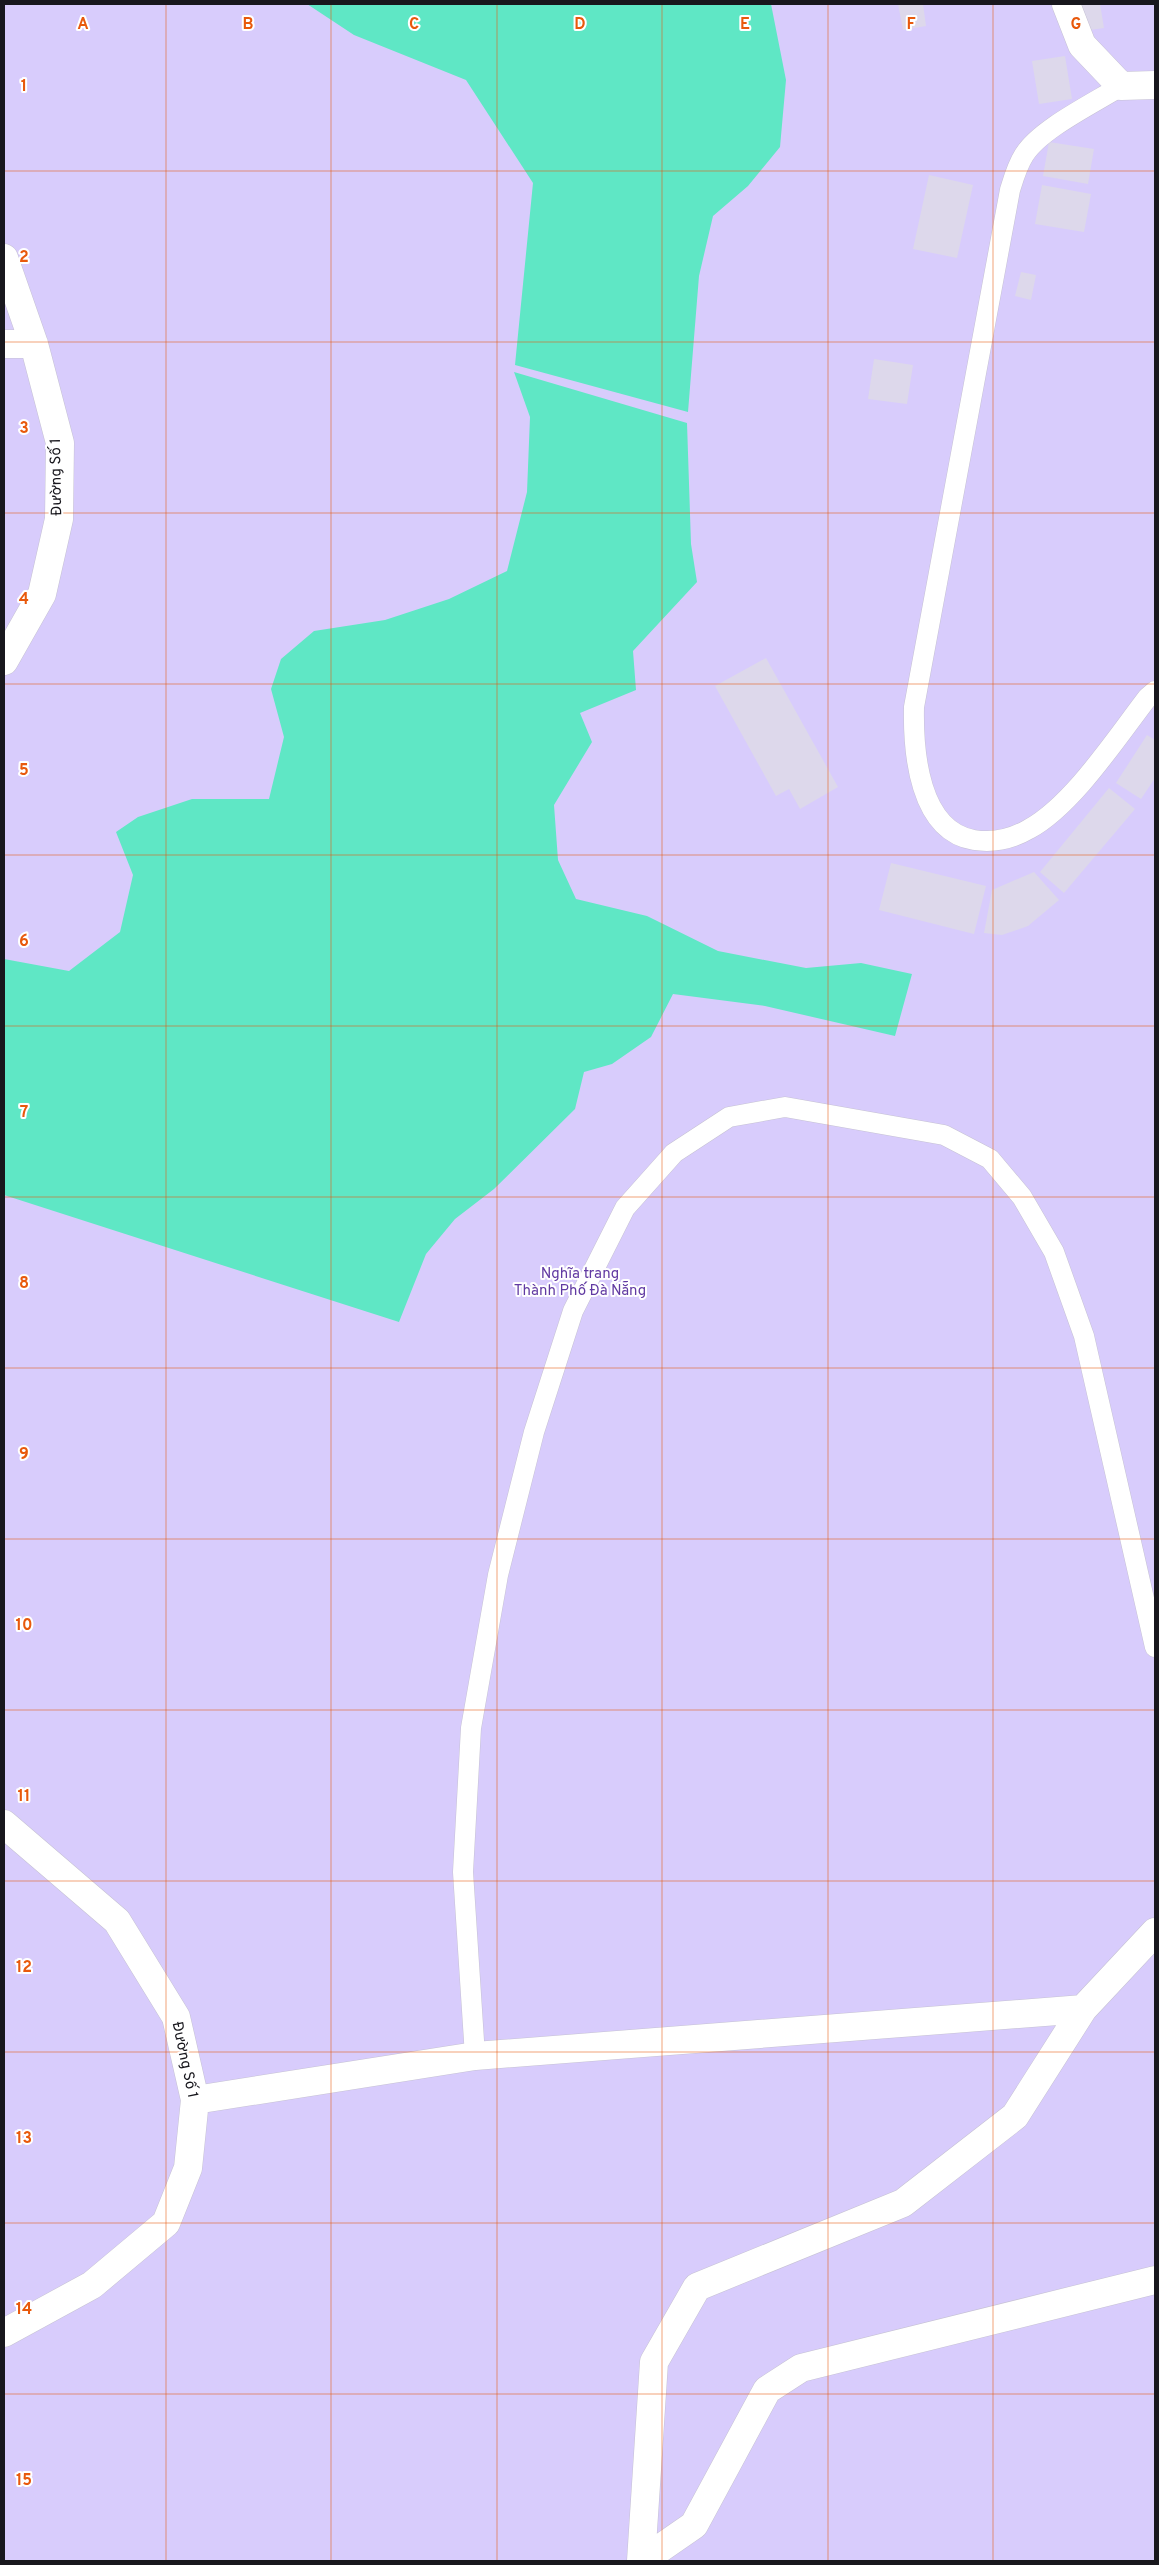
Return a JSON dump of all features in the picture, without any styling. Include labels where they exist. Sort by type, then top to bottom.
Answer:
[{"type":"street","points":[[1066,4],[1082,45],[1121,86],[1155,85]]},
{"type":"street","name":"Đường Số 1","points":[[4,258],[34,344],[60,443],[59,519],[42,594],[4,661]]},
{"type":"street","points":[[4,344],[34,344]]},
{"type":"street","name":"Đường Số 1","points":[[4,1824],[117,1921],[176,2017],[194,2100],[188,2168],[166,2223],[92,2284],[4,2333]]},
{"type":"street","points":[[642,2561],[654,2362],[697,2287],[903,2203],[1014,2116],[1082,2009],[1155,1932]]},
{"type":"street","points":[[194,2100],[475,2056],[1082,2009]]},
{"type":"street","points":[[642,2561],[694,2525],[767,2390],[801,2368],[1155,2280]]},
{"type":"lane","points":[[1121,86],[1037,140],[1025,153],[1016,170],[1010,190],[914,707],[916,761],[934,813],[948,830],[967,838],[988,842],[1009,838],[1030,829],[1074,790],[1148,697],[1155,691]]},
{"type":"lane","points":[[475,2056],[463,1872],[471,1728],[498,1575],[534,1432],[573,1311],[625,1208],[674,1153],[728,1117],[786,1107],[944,1135],[990,1159],[1022,1196],[1054,1252],[1084,1336],[1155,1647]]},
{"type":"green space","name":"Nghĩa trang Thành Phố Đà Nẵng","points":[[4,4],[1155,4],[1155,2561],[4,2561]]},
{"type":"shaded area","points":[[307,4],[771,4],[786,80],[780,147],[748,186],[713,216],[699,276],[688,412],[515,365],[533,183],[466,80],[354,35]]},
{"type":"shaded area","points":[[514,372],[687,423],[691,544],[697,582],[633,651],[636,690],[580,713],[592,742],[554,805],[558,860],[576,899],[647,916],[718,951],[806,968],[861,963],[912,974],[895,1036],[765,1006],[673,994],[651,1037],[612,1064],[584,1072],[575,1109],[494,1189],[455,1219],[426,1254],[399,1322],[4,1195],[4,959],[69,971],[120,932],[133,875],[116,832],[138,817],[192,799],[269,799],[284,737],[271,689],[281,659],[314,631],[385,620],[449,599],[507,571],[527,492],[530,417]]},
{"type":"building","points":[[898,4],[923,4],[926,26],[903,30]]},
{"type":"building","points":[[1079,4],[1100,4],[1104,28],[1083,31]]},
{"type":"building","points":[[1065,56],[1072,99],[1039,104],[1032,61]]},
{"type":"building","points":[[1049,142],[1094,149],[1088,184],[1043,176]]},
{"type":"building","points":[[929,175],[973,185],[957,258],[913,249]]},
{"type":"building","points":[[1042,185],[1091,194],[1084,232],[1035,224]]},
{"type":"building","points":[[1021,272],[1036,275],[1031,300],[1015,296]]},
{"type":"building","points":[[874,359],[913,365],[907,404],[868,399]]},
{"type":"building","points":[[766,658],[838,787],[800,809],[789,789],[776,796],[715,686]]},
{"type":"building","points":[[1147,735],[1155,740],[1155,778],[1141,799],[1116,783]]},
{"type":"building","points":[[1109,788],[1135,809],[1064,893],[1040,872]]},
{"type":"building","points":[[891,863],[986,886],[974,934],[879,910]]},
{"type":"building","points":[[1034,872],[1059,900],[1028,926],[1002,935],[984,933],[992,890]]}]
